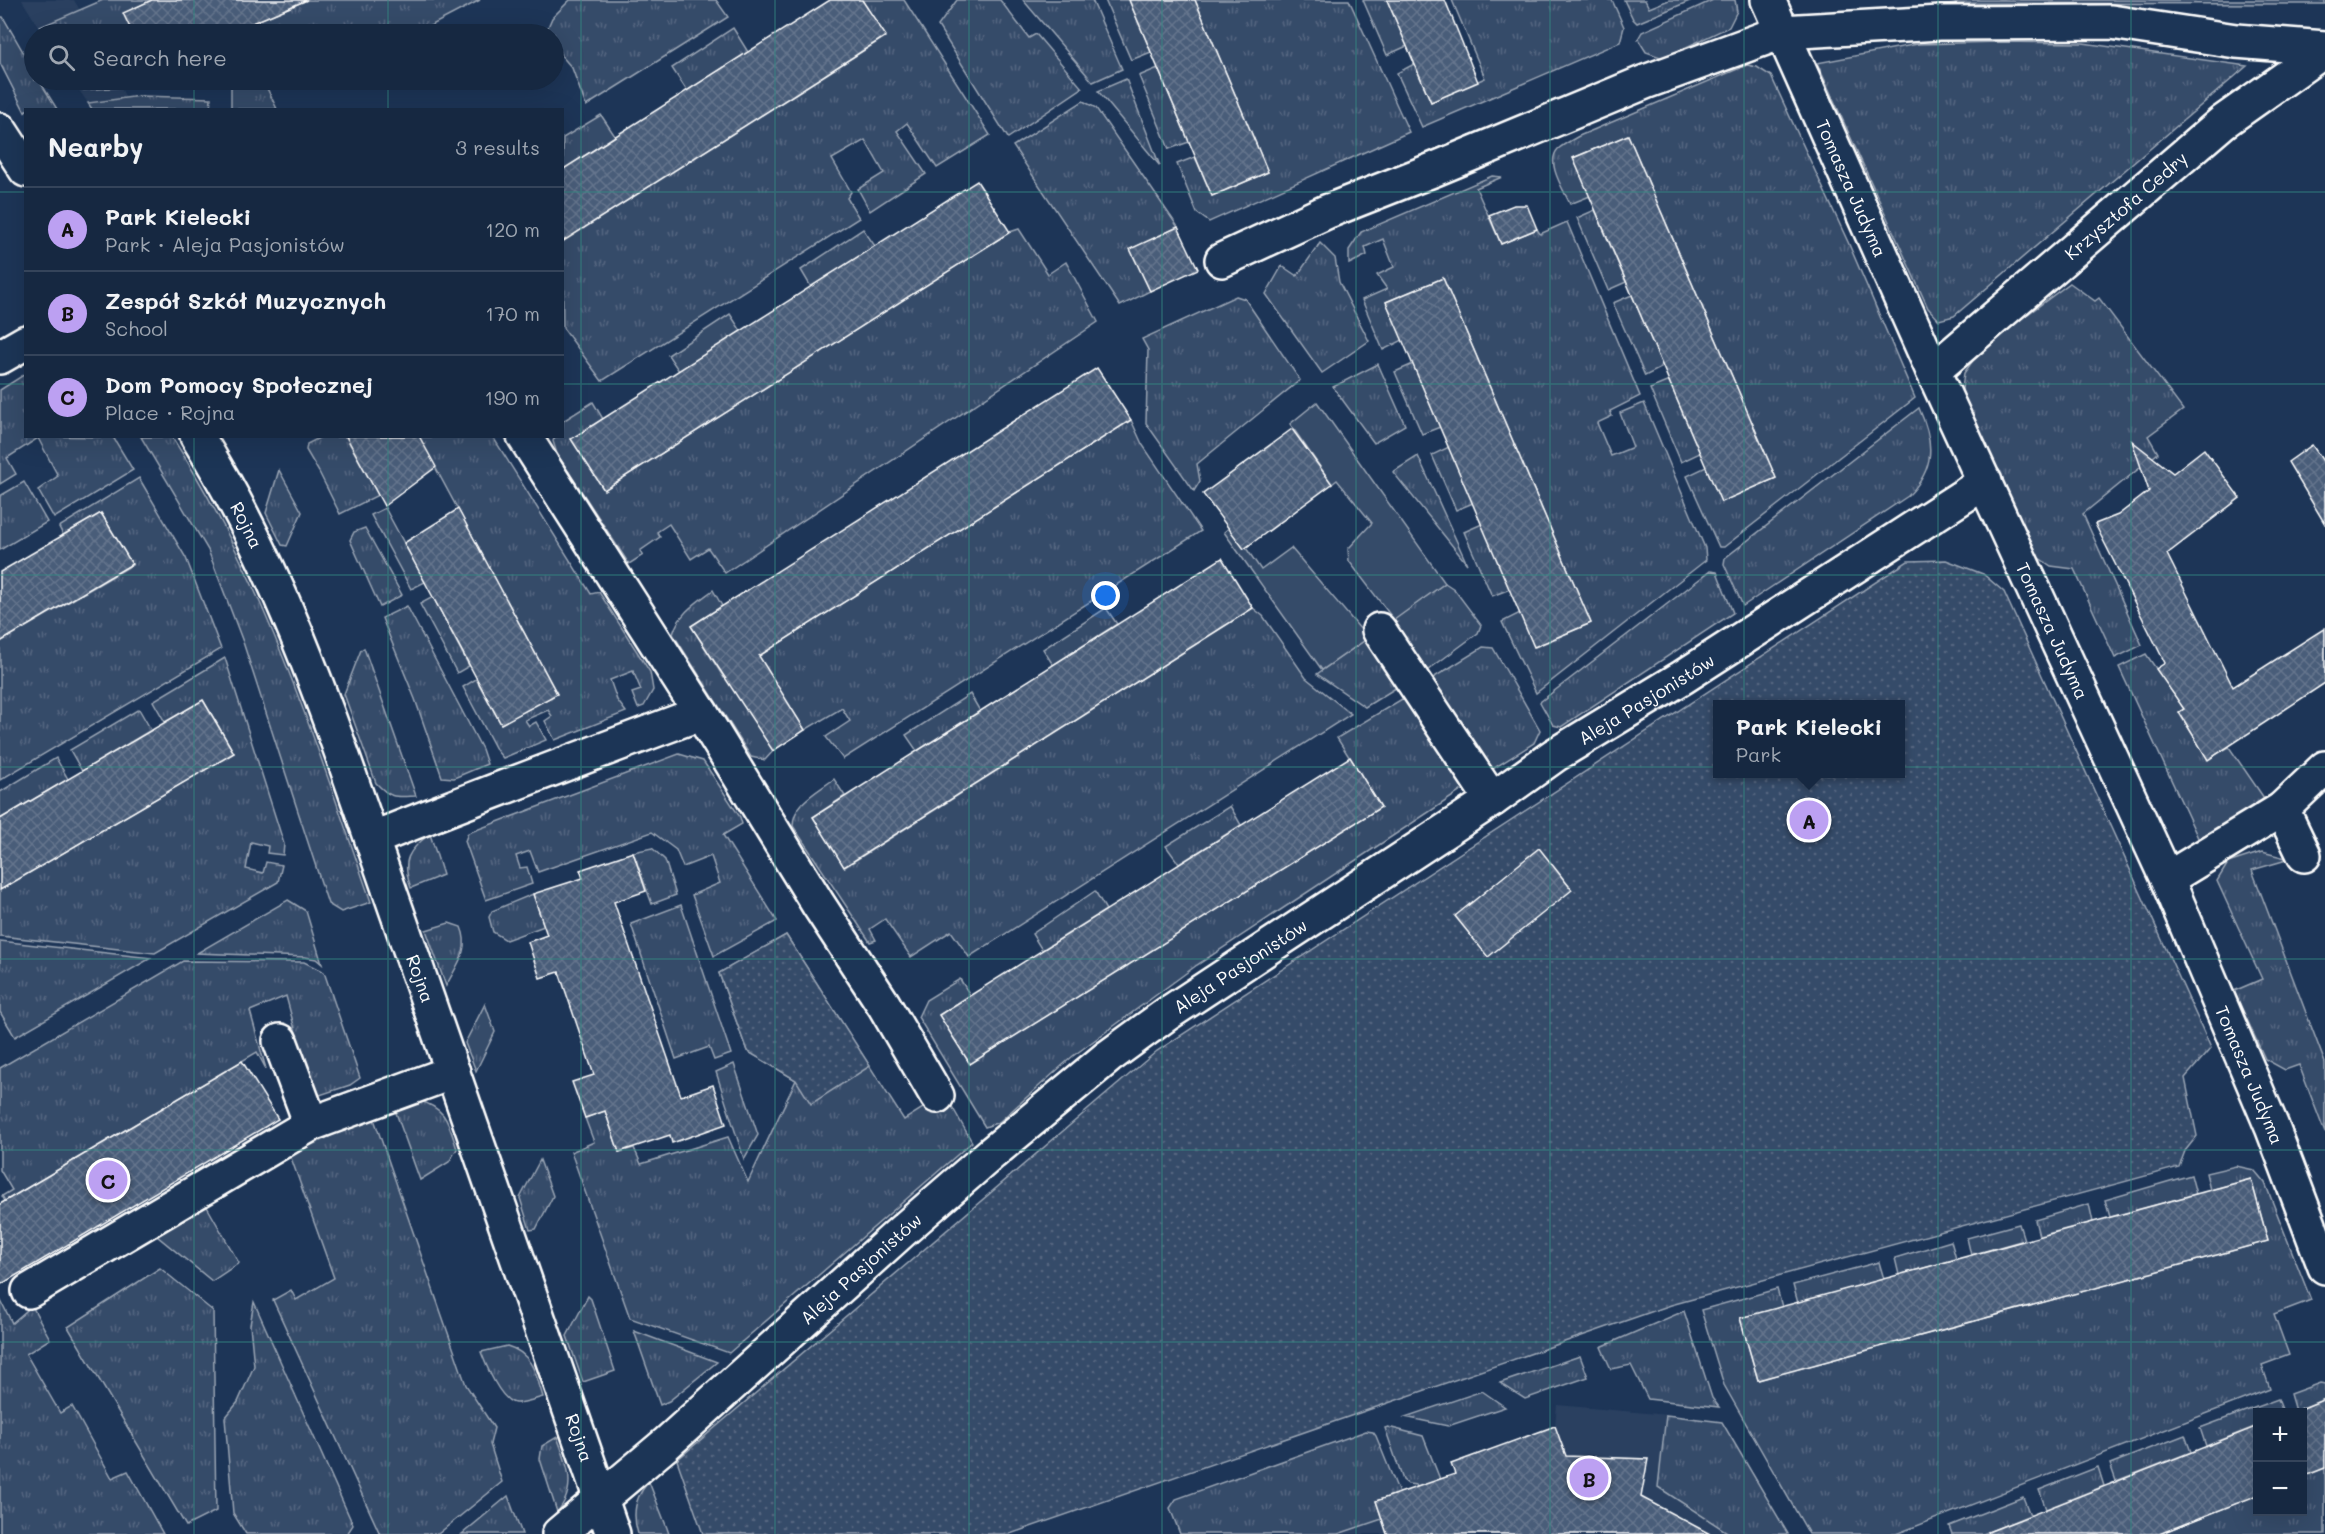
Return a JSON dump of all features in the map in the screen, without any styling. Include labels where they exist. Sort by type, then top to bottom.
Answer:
[{"type":"street","name":"Tomasza Judyma","points":[[1768,0],[1933,371],[2167,879],[2272,1128],[2325,1267]]},
{"type":"street","points":[[1222,260],[1326,212],[1645,82],[1782,32],[1940,23],[2111,22],[2236,40],[2325,49]]},
{"type":"street","name":"Krzysztofa Cedry","points":[[1933,371],[2223,122],[2325,49]]},
{"type":"street","points":[[0,130],[24,167]]},
{"type":"street","points":[[0,357],[24,343]]},
{"type":"street","name":"Rojna","points":[[198,438],[235,499],[253,535],[320,688],[613,1534]]},
{"type":"street","points":[[525,438],[884,1005],[937,1096]]},
{"type":"street","name":"Aleja Pasjonistów","points":[[560,1534],[901,1232],[1108,1057],[1204,989],[1492,800],[1555,755],[1683,676],[1985,482]]},
{"type":"street","points":[[1379,630],[1492,800]]},
{"type":"street","points":[[372,839],[442,810],[510,787],[701,713]]},
{"type":"street","points":[[2167,879],[2282,809],[2325,768]]},
{"type":"street","points":[[2282,809],[2304,855]]},
{"type":"street","points":[[280,1041],[311,1124]]},
{"type":"street","points":[[29,1291],[311,1124],[453,1072]]},
{"type":"shaded area","points":[[22,0],[74,0],[87,24],[37,24]]},
{"type":"shaded area","points":[[79,90],[122,90],[126,98],[88,103]]},
{"type":"shaded area","points":[[1557,1405],[1690,1417],[1749,1534],[1338,1534],[1381,1519],[1376,1501],[1461,1491],[1451,1464],[1555,1426]]},
{"type":"green space","points":[[103,0],[152,0],[124,13],[129,24],[47,24]]},
{"type":"green space","points":[[307,0],[480,0],[434,24],[250,24]]},
{"type":"green space","points":[[570,0],[716,0],[728,17],[586,106],[572,68],[564,59],[564,24],[549,24],[552,18]]},
{"type":"green space","points":[[862,0],[904,0],[990,135],[937,168],[907,123],[897,131],[926,174],[870,211],[858,189],[884,173],[865,140],[832,159],[851,192],[847,198],[859,218],[602,381],[564,329],[564,241],[885,37]]},
{"type":"green space","points":[[957,0],[1000,0],[1029,38],[1036,34],[1082,88],[1008,138],[938,26]]},
{"type":"green space","points":[[1023,0],[1092,0],[1122,69],[1093,82]]},
{"type":"green space","points":[[1105,0],[1129,0],[1151,52],[1131,60]]},
{"type":"green space","points":[[1195,0],[1349,0],[1409,132],[1209,222],[1197,213],[1177,164],[1195,157],[1212,196],[1268,172]]},
{"type":"green space","points":[[1363,0],[1387,0],[1407,46],[1387,55]]},
{"type":"green space","points":[[1452,0],[1612,0],[1624,27],[1620,42],[1422,127],[1397,73],[1414,64],[1431,102],[1485,78]]},
{"type":"green space","points":[[1624,0],[1645,0],[1649,8],[1669,0],[1692,0],[1637,23]]},
{"type":"green space","points":[[1713,0],[1735,0],[1737,11],[1729,27],[1663,58],[1646,52],[1638,39],[1642,32]]},
{"type":"green space","points":[[1945,0],[2325,0],[2325,4],[1956,3]]},
{"type":"green space","points":[[0,17],[3,17],[24,54],[24,90],[45,90],[56,108],[24,108],[24,110],[0,63]]},
{"type":"green space","points":[[733,28],[748,52],[687,91],[672,68]]},
{"type":"green space","points":[[2083,43],[2247,66],[1954,316],[1939,320],[1928,308],[1817,63],[1918,44]]},
{"type":"green space","points":[[1747,65],[1757,67],[1771,76],[1848,242],[1915,398],[1724,547],[1719,547],[1687,476],[1706,467],[1721,501],[1776,478],[1628,135],[1573,158],[1590,196],[1570,204],[1557,176],[1554,162],[1558,149],[1579,136]]},
{"type":"green space","points":[[1158,68],[1189,142],[1169,149],[1139,76]]},
{"type":"green space","points":[[1126,79],[1160,166],[1098,91]]},
{"type":"green space","points":[[231,90],[268,90],[277,108],[231,108]]},
{"type":"green space","points":[[140,96],[211,98],[210,108],[91,108],[88,103]]},
{"type":"green space","points":[[1083,101],[1096,108],[1178,227],[1131,249],[1150,291],[1120,306],[1013,146]]},
{"type":"green space","points":[[601,115],[615,136],[564,169],[564,137]]},
{"type":"green space","points":[[1492,176],[1502,177],[1476,188],[1501,244],[1537,229],[1540,234],[1567,222],[1640,396],[1610,411],[1612,416],[1597,423],[1611,456],[1633,447],[1620,413],[1644,403],[1705,548],[1706,560],[1536,693],[1502,622],[1520,613],[1535,647],[1591,623],[1443,278],[1386,302],[1403,340],[1383,350],[1362,300],[1387,289],[1377,275],[1394,267],[1383,239],[1365,247],[1367,255],[1349,264],[1349,250],[1361,232]]},
{"type":"green space","points":[[1595,210],[1626,282],[1608,290],[1577,218]]},
{"type":"green space","points":[[863,229],[875,246],[811,287],[801,270]]},
{"type":"green space","points":[[1019,229],[1048,274],[1066,262],[1098,322],[725,573],[708,548],[691,559],[669,524],[657,532],[660,537],[640,551],[643,555],[629,564],[557,454],[553,441],[554,438],[564,438],[564,420],[593,402],[603,419],[571,439],[604,490],[1010,232]]},
{"type":"green space","points":[[1320,243],[1335,258],[1339,282],[1369,341],[1322,373],[1266,294],[1282,266],[1297,276]]},
{"type":"green space","points":[[2070,283],[2095,301],[2099,298],[2183,410],[2148,436],[2158,453],[2083,514],[2142,645],[2115,658],[2074,569],[2051,566],[2036,556],[1961,397],[1964,373],[1982,348]]},
{"type":"green space","points":[[1632,295],[1663,367],[1645,376],[1613,303]]},
{"type":"green space","points":[[1236,296],[1245,299],[1300,380],[1197,464],[1200,481],[1194,491],[1146,423],[1148,350],[1142,339]]},
{"type":"green space","points":[[730,314],[741,331],[679,371],[668,355]]},
{"type":"green space","points":[[1378,364],[1405,425],[1374,443],[1333,387]]},
{"type":"green space","points":[[1413,364],[1440,427],[1422,434],[1395,372]]},
{"type":"green space","points":[[24,375],[24,438],[38,438],[7,458],[16,474],[0,484],[0,390]]},
{"type":"green space","points":[[1669,381],[1700,453],[1681,462],[1650,389]]},
{"type":"green space","points":[[1317,402],[1445,583],[1394,620],[1349,561],[1348,549],[1372,523],[1337,480],[1332,484],[1290,424]]},
{"type":"green space","points":[[1919,408],[1928,432],[1930,454],[1924,475],[1917,486],[1908,496],[1743,606],[1724,564],[1725,558]]},
{"type":"green space","points":[[1131,420],[1142,444],[1201,531],[843,759],[826,737],[850,721],[842,708],[805,730],[789,705],[773,751],[765,760],[751,757],[673,634],[679,620],[689,609],[713,590],[722,606],[691,626],[724,678]]},
{"type":"green space","points":[[38,438],[114,438],[133,470],[54,518],[38,490],[58,476]]},
{"type":"green space","points":[[142,438],[173,438],[205,491],[234,547],[261,605],[308,722],[371,902],[341,912],[328,904],[243,642],[208,550]]},
{"type":"green space","points":[[319,438],[347,438],[378,495],[340,514],[306,450],[307,444]]},
{"type":"green space","points":[[420,438],[494,438],[591,594],[599,592],[650,672],[653,690],[644,706],[638,708],[632,693],[641,690],[633,671],[610,680],[617,700],[626,712],[555,740],[545,721],[552,716],[548,710],[525,720],[529,726],[536,722],[546,740],[503,758],[463,687],[476,679],[501,724],[557,694]]},
{"type":"green space","points":[[1449,447],[1473,503],[1456,510],[1432,455]]},
{"type":"green space","points":[[1418,456],[1467,564],[1393,472]]},
{"type":"green space","points":[[279,470],[302,512],[287,546],[282,545],[266,513]]},
{"type":"green space","points":[[139,478],[186,558],[221,649],[0,780],[0,642],[132,565],[101,513],[63,535],[59,527]]},
{"type":"green space","points":[[24,482],[47,522],[0,550],[0,496]]},
{"type":"green space","points":[[385,508],[425,582],[411,589],[371,515]]},
{"type":"green space","points":[[1482,524],[1510,589],[1492,596],[1464,532]]},
{"type":"green space","points":[[1231,526],[1261,570],[1291,548],[1368,638],[1322,670],[1224,532]]},
{"type":"green space","points":[[365,528],[402,595],[380,607],[350,540],[354,532]]},
{"type":"green space","points":[[1946,560],[1983,574],[2004,592],[2211,1048],[2185,1078],[2197,1136],[2185,1151],[2179,1167],[1671,1305],[1010,1534],[703,1534],[677,1460],[1157,1051],[1908,561]]},
{"type":"green space","points":[[1710,571],[1717,572],[1733,613],[1561,727],[1553,725],[1540,702]]},
{"type":"green space","points":[[1445,583],[1454,589],[1481,625],[1478,633],[1424,673],[1390,622]]},
{"type":"green space","points":[[433,597],[469,666],[457,673],[420,604]]},
{"type":"green space","points":[[407,606],[482,749],[487,764],[454,778],[442,777],[415,699],[382,618]]},
{"type":"green space","points":[[1106,608],[1117,624],[1053,665],[1043,649]]},
{"type":"green space","points":[[1253,608],[1263,616],[1306,678],[1351,714],[969,957],[951,931],[911,957],[885,919],[870,929],[876,940],[870,942],[793,826],[801,804],[834,779],[845,796],[813,817],[845,867]]},
{"type":"green space","points":[[1368,638],[1404,683],[1365,707],[1317,674]]},
{"type":"green space","points":[[1483,647],[1493,648],[1540,730],[1534,743],[1488,772],[1428,681]]},
{"type":"green space","points":[[364,648],[416,796],[394,796],[376,783],[344,694],[361,650]]},
{"type":"green space","points":[[2146,654],[2184,709],[2179,713],[2208,759],[2229,747],[2264,798],[2238,826],[2199,840],[2119,667]]},
{"type":"green space","points":[[225,658],[284,844],[283,855],[267,853],[268,846],[251,842],[246,869],[263,873],[266,862],[282,865],[278,882],[155,953],[0,936],[0,890],[234,753],[203,700],[165,722],[153,701]]},
{"type":"green space","points":[[1412,693],[1470,785],[1197,965],[1073,1056],[999,1122],[985,1127],[918,1017],[926,1000],[960,979],[970,995],[939,1015],[970,1064],[1381,807],[1337,738]]},
{"type":"green space","points":[[970,694],[980,711],[917,751],[906,735]]},
{"type":"green space","points":[[139,709],[151,730],[82,771],[70,750]]},
{"type":"green space","points":[[679,754],[703,761],[740,817],[742,824],[723,835],[777,921],[714,956],[692,895],[720,883],[711,856],[683,867],[676,850],[652,832],[538,872],[530,851],[516,856],[520,868],[527,867],[532,884],[486,900],[465,841],[468,833]]},
{"type":"green space","points":[[56,758],[68,779],[0,819],[0,792]]},
{"type":"green space","points":[[1230,806],[1241,825],[1179,864],[1166,846]]},
{"type":"green space","points":[[430,834],[443,875],[411,888],[407,870],[408,857],[416,845]]},
{"type":"green space","points":[[652,848],[665,860],[676,895],[652,904],[633,852]]},
{"type":"green space","points":[[2262,852],[2290,859],[2252,870],[2325,1063],[2325,1133],[2299,1065],[2285,1070],[2265,1059],[2234,991],[2262,979],[2217,881],[2228,863]]},
{"type":"green space","points":[[1095,891],[1106,910],[1042,950],[1032,934]]},
{"type":"green space","points":[[533,894],[544,926],[506,940],[493,932],[489,917],[492,911]]},
{"type":"green space","points":[[288,900],[306,911],[322,964],[316,959],[305,957],[197,953]]},
{"type":"green space","points":[[681,905],[731,1054],[714,1060],[709,1047],[676,1059],[631,924]]},
{"type":"green space","points":[[449,923],[461,927],[464,943],[461,958],[446,986],[426,930]]},
{"type":"green space","points":[[786,935],[904,1120],[945,1094],[972,1142],[729,1353],[630,1318],[571,1152],[594,1142],[585,1118],[605,1111],[619,1152],[634,1148],[641,1164],[728,1137],[748,1182],[796,1080],[747,1051],[719,973]]},
{"type":"green space","points":[[786,935],[870,1066],[811,1104],[796,1080],[747,1051],[719,973]]},
{"type":"green space","points":[[0,941],[151,958],[15,1037],[0,1012]]},
{"type":"green space","points":[[183,961],[304,962],[324,972],[360,1078],[350,1085],[320,1095],[310,1085],[286,996],[250,1011],[266,1069],[257,1052],[5,1201],[2,1196],[12,1190],[0,1170],[0,1068]]},
{"type":"green space","points":[[485,1004],[495,1032],[476,1071],[465,1043]]},
{"type":"green space","points":[[734,1064],[758,1135],[744,1159],[716,1072]]},
{"type":"green space","points":[[418,1100],[441,1112],[457,1149],[449,1162],[420,1180],[394,1107]]},
{"type":"green space","points":[[373,1116],[466,1385],[494,1428],[490,1444],[502,1482],[438,1534],[380,1534],[273,1300],[291,1290],[296,1300],[334,1278],[290,1155]]},
{"type":"green space","points":[[540,1160],[553,1196],[536,1229],[530,1230],[520,1198]]},
{"type":"green space","points":[[2236,1166],[2254,1170],[2265,1183],[2311,1300],[2274,1314],[2289,1355],[2262,1365],[2270,1389],[1896,1534],[1809,1534],[1724,1385],[1701,1310],[1777,1289],[1782,1307],[1740,1318],[1758,1380],[2268,1241],[2251,1179],[2210,1190],[2206,1173]]},
{"type":"green space","points":[[2191,1175],[2196,1194],[2110,1217],[2105,1200]]},
{"type":"green space","points":[[2089,1204],[2093,1222],[2039,1236],[2035,1220]]},
{"type":"green space","points":[[206,1205],[239,1263],[212,1281],[157,1236]]},
{"type":"green space","points":[[2019,1224],[2024,1240],[1971,1255],[1967,1238]]},
{"type":"green space","points":[[1951,1241],[1956,1259],[1899,1275],[1895,1258]]},
{"type":"green space","points":[[1879,1262],[1884,1279],[1798,1303],[1793,1285]]},
{"type":"green space","points":[[160,1268],[213,1311],[216,1511],[186,1526],[68,1327]]},
{"type":"green space","points":[[588,1296],[591,1299],[615,1371],[583,1382],[567,1336]]},
{"type":"green space","points":[[0,1299],[12,1323],[32,1306],[50,1339],[26,1354],[60,1413],[72,1406],[112,1478],[128,1471],[163,1534],[0,1534]]},
{"type":"green space","points":[[254,1302],[353,1525],[347,1534],[246,1534],[233,1513],[225,1418],[238,1402],[254,1366],[250,1325]]},
{"type":"green space","points":[[1684,1311],[1712,1398],[1719,1407],[1648,1399],[1631,1365],[1611,1369],[1601,1347]]},
{"type":"green space","points":[[634,1331],[717,1362],[669,1401],[660,1405]]},
{"type":"green space","points":[[507,1346],[528,1359],[543,1397],[515,1403],[504,1396],[499,1389],[481,1352]]},
{"type":"green space","points":[[1580,1356],[1588,1377],[1525,1399],[1500,1383]]},
{"type":"green space","points":[[2320,1383],[2325,1384],[2325,1399],[2302,1408],[2294,1408],[2290,1394]]},
{"type":"green space","points":[[1482,1391],[1505,1407],[1448,1426],[1405,1417]]},
{"type":"green space","points":[[2278,1399],[2281,1408],[2254,1408]]},
{"type":"green space","points":[[2253,1408],[2253,1428],[2206,1446],[2200,1428]]},
{"type":"green space","points":[[1666,1415],[1722,1422],[1788,1534],[1730,1534],[1658,1487]]},
{"type":"green space","points":[[1385,1428],[1423,1436],[1447,1497],[1424,1504],[1416,1485],[1408,1484],[1403,1480]]},
{"type":"green space","points":[[1366,1431],[1373,1432],[1376,1436],[1399,1493],[1376,1501],[1382,1519],[1338,1534],[1180,1534],[1170,1508],[1176,1499]]},
{"type":"green space","points":[[2185,1435],[2191,1452],[2116,1481],[2110,1464]]},
{"type":"green space","points":[[557,1437],[567,1466],[569,1485],[563,1503],[557,1512],[540,1459],[542,1446]]},
{"type":"green space","points":[[2098,1467],[2104,1486],[2046,1509],[2039,1490]]},
{"type":"green space","points":[[2325,1468],[2325,1534],[2159,1534],[2253,1497],[2253,1516],[2307,1516],[2307,1475]]},
{"type":"green space","points":[[649,1482],[669,1534],[638,1534],[635,1520],[637,1500]]},
{"type":"green space","points":[[508,1496],[522,1534],[462,1534]]},
{"type":"green space","points":[[2023,1497],[2030,1515],[1983,1534],[1952,1534],[1949,1526]]},
{"type":"building","points":[[152,0],[307,0],[250,24],[128,24],[123,13]]},
{"type":"building","points":[[830,0],[862,0],[886,36],[564,241],[564,169]]},
{"type":"building","points":[[1129,0],[1195,0],[1268,172],[1212,196]]},
{"type":"building","points":[[1387,0],[1445,0],[1478,82],[1431,102]]},
{"type":"building","points":[[1628,135],[1776,478],[1721,502],[1573,158]]},
{"type":"building","points":[[977,181],[1010,232],[604,490],[571,439]]},
{"type":"building","points":[[1514,205],[1527,205],[1537,229],[1501,244],[1489,215]]},
{"type":"building","points":[[1178,227],[1198,269],[1150,291],[1130,249]]},
{"type":"building","points":[[1443,278],[1591,623],[1534,647],[1386,302]]},
{"type":"building","points":[[1097,368],[1131,420],[759,656],[805,730],[773,751],[691,626]]},
{"type":"building","points":[[1292,429],[1332,484],[1244,549],[1203,494]]},
{"type":"building","points":[[347,438],[420,438],[436,467],[384,506]]},
{"type":"building","points":[[2132,441],[2173,473],[2204,449],[2240,498],[2167,554],[2233,687],[2325,628],[2325,683],[2208,760],[2179,712],[2184,709],[2156,669],[2165,663],[2095,524],[2118,515],[2149,491]]},
{"type":"building","points":[[2312,445],[2325,464],[2325,524],[2288,462]]},
{"type":"building","points":[[458,509],[557,694],[501,724],[404,543]]},
{"type":"building","points":[[101,513],[132,564],[0,642],[0,572]]},
{"type":"building","points":[[1222,558],[1253,608],[844,867],[813,817]]},
{"type":"building","points":[[203,700],[234,753],[0,890],[0,819]]},
{"type":"building","points":[[1350,757],[1381,807],[970,1064],[939,1015]]},
{"type":"building","points":[[1539,848],[1572,890],[1488,957],[1455,916]]},
{"type":"building","points":[[633,852],[646,891],[614,902],[681,1096],[713,1085],[726,1124],[672,1143],[670,1135],[619,1152],[605,1111],[585,1118],[572,1082],[594,1075],[559,972],[540,978],[528,942],[547,935],[533,894],[583,878],[580,870]]},
{"type":"building","points":[[242,1061],[278,1119],[0,1285],[0,1204]]},
{"type":"building","points":[[2251,1179],[2268,1241],[1758,1380],[1740,1318]]},
{"type":"building","points":[[2325,1399],[2325,1468],[2307,1475],[2307,1408],[2303,1408]]},
{"type":"building","points":[[1555,1426],[1566,1456],[1648,1459],[1641,1497],[1710,1534],[1387,1534],[1376,1501],[1455,1474],[1451,1464]]},
{"type":"building","points":[[2253,1428],[2253,1497],[2159,1534],[1989,1534],[1988,1532]]},
{"type":"place","name":"Park Kielecki","points":[[1809,820]]},
{"type":"place","name":"Dom Pomocy Społecznej","points":[[108,1180]]},
{"type":"place","name":"Zespół Szkół Muzycznych","points":[[1589,1478]]}]
